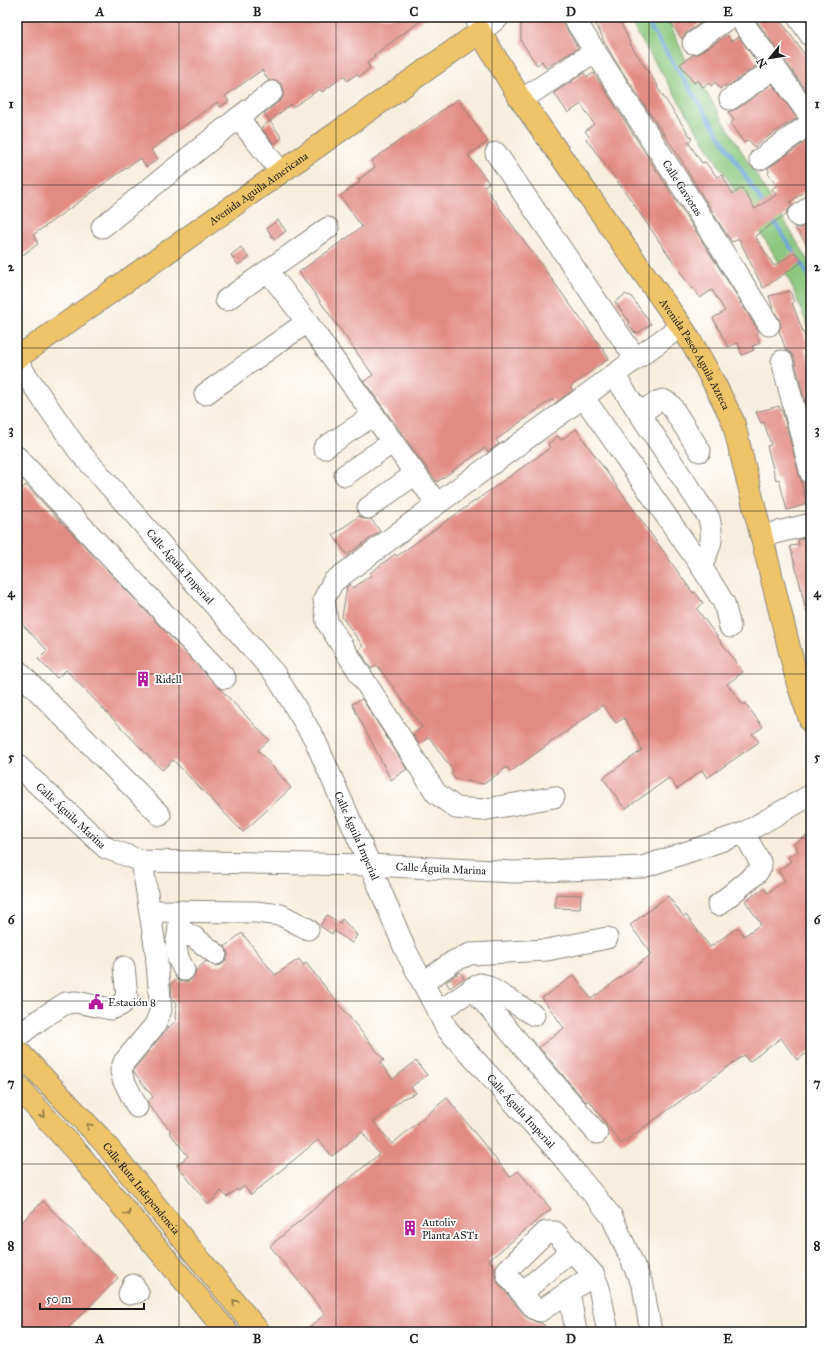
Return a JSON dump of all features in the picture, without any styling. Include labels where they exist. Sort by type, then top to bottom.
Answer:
[{"type":"main road","name":"Avenida Paseo Aguila Azteca","points":[[478,25],[521,100],[694,346],[708,370],[733,421],[798,684],[811,722]]},
{"type":"main road","name":"Avenida Aguila Americana","points":[[17,358],[281,172],[478,25]]},
{"type":"main road","name":"Calle Ruta Independencia","points":[[17,1050],[102,1140],[259,1332]]},
{"type":"main road","points":[[17,1086],[87,1164],[227,1332]]},
{"type":"street","name":"Avenida Aguila Americana","points":[[478,25],[499,17]]},
{"type":"street","name":"Calle Gaviotas","points":[[573,17],[594,52],[695,207],[769,326]]},
{"type":"street","points":[[693,43],[730,17]]},
{"type":"street","points":[[739,17],[811,118]]},
{"type":"street","points":[[798,17],[811,36]]},
{"type":"street","points":[[521,100],[594,52]]},
{"type":"street","points":[[730,99],[775,68]]},
{"type":"street","points":[[102,227],[272,92]]},
{"type":"street","points":[[238,118],[281,172]]},
{"type":"street","points":[[760,159],[811,123]]},
{"type":"street","points":[[496,153],[636,359]]},
{"type":"street","points":[[226,300],[328,228]]},
{"type":"street","points":[[268,271],[308,322],[437,504]]},
{"type":"street","points":[[205,394],[308,322]]},
{"type":"street","points":[[554,797],[482,810],[456,808],[436,793],[327,622],[324,599],[333,582],[437,504],[681,326]]},
{"type":"street","points":[[782,361],[811,474]]},
{"type":"street","name":"Calle Águila Imperial","points":[[17,362],[78,450],[275,674],[314,738],[405,949],[438,1012],[448,1029],[554,1147],[612,1217],[642,1286],[651,1332]]},
{"type":"street","points":[[614,375],[709,518],[712,532],[711,546],[701,566]]},
{"type":"street","points":[[584,398],[701,566],[724,603],[730,627]]},
{"type":"street","points":[[639,413],[663,400],[670,404],[700,450]]},
{"type":"street","points":[[324,448],[374,415]]},
{"type":"street","points":[[345,475],[393,442]]},
{"type":"street","points":[[17,457],[225,678]]},
{"type":"street","points":[[368,508],[415,474]]},
{"type":"street","points":[[762,536],[811,524]]},
{"type":"street","points":[[17,670],[160,815]]},
{"type":"street","name":"Calle Águila Marina","points":[[17,765],[106,848],[142,861],[370,865],[514,872],[643,867],[744,833],[811,795]]},
{"type":"street","points":[[718,905],[757,873],[761,867],[760,862],[744,833]]},
{"type":"street","points":[[137,1107],[123,1079],[121,1071],[124,1062],[155,1025],[160,1010],[156,952],[150,911],[145,891],[142,861]]},
{"type":"street","points":[[150,911],[179,920],[255,912],[281,915],[308,929]]},
{"type":"street","points":[[179,920],[195,938],[216,954]]},
{"type":"street","points":[[179,920],[176,946],[178,958],[184,970]]},
{"type":"street","points":[[423,983],[454,961],[470,954],[547,950],[607,938]]},
{"type":"street","points":[[17,1037],[42,1018],[66,1003],[76,1002],[112,1009],[121,1004],[127,996],[124,967]]},
{"type":"street","points":[[438,1012],[480,984],[534,1015]]},
{"type":"street","points":[[472,988],[597,1133]]},
{"type":"street","points":[[594,1275],[540,1311],[534,1309],[507,1275],[507,1270],[546,1232],[554,1232],[594,1275],[599,1288],[608,1332]]},
{"type":"street","points":[[522,1293],[572,1250]]},
{"type":"street","points":[[569,1291],[576,1332]]},
{"type":"green space","points":[[627,17],[667,17],[684,56],[811,265],[811,334],[788,277]]},
{"type":"building","points":[[17,17],[426,17],[374,55],[375,57],[367,63],[370,68],[359,77],[357,74],[347,81],[344,76],[322,92],[320,89],[293,107],[291,104],[270,121],[264,113],[280,101],[284,90],[281,84],[277,81],[269,81],[262,70],[225,96],[229,101],[220,107],[217,102],[151,150],[158,159],[146,167],[140,158],[33,235],[38,244],[17,259]]},
{"type":"building","points":[[525,17],[561,17],[578,48],[546,68],[542,61],[537,65],[521,41],[521,22]]},
{"type":"building","points":[[592,17],[618,17],[632,47],[692,139],[688,142],[702,163],[705,162],[717,177],[722,175],[733,194],[742,188],[755,209],[776,195],[772,189],[777,185],[768,173],[768,168],[811,138],[811,187],[790,202],[792,205],[786,214],[755,236],[774,266],[795,252],[802,262],[763,288],[739,239],[732,242],[723,229],[679,157],[616,62]]},
{"type":"building","points":[[667,17],[708,18],[686,33],[682,39]]},
{"type":"building","points":[[754,17],[778,17],[811,63],[811,97]]},
{"type":"building","points":[[727,35],[731,41],[739,37],[758,64],[727,87],[725,85],[720,89],[715,82],[711,86],[709,83],[703,87],[698,80],[694,83],[680,64]]},
{"type":"building","points":[[584,73],[587,77],[594,73],[741,302],[739,304],[741,303],[759,332],[756,334],[760,343],[752,346],[754,350],[742,355],[738,343],[728,347],[713,318],[725,311],[712,290],[700,298],[693,288],[692,289],[626,193],[586,139],[589,136],[585,131],[594,124],[581,104],[568,113],[554,93]]},
{"type":"building","points":[[772,84],[797,118],[754,147],[749,140],[744,143],[730,123],[734,120],[728,112],[737,109]]},
{"type":"building","points":[[458,99],[488,142],[468,155],[489,183],[484,186],[609,358],[570,387],[573,390],[555,403],[552,399],[496,440],[499,444],[488,452],[485,448],[437,482],[364,381],[373,375],[299,272],[362,227],[340,196],[360,182],[358,180],[375,167],[371,161]]},
{"type":"building","points":[[270,121],[282,138],[274,144],[261,128]]},
{"type":"building","points":[[278,220],[286,231],[275,239],[272,237],[267,228]]},
{"type":"building","points":[[811,221],[811,251],[795,227],[800,228]]},
{"type":"building","points":[[241,247],[249,258],[238,265],[231,255]]},
{"type":"building","points":[[790,291],[794,302],[792,303],[807,342],[808,348],[805,349],[811,367],[811,426],[794,358],[791,353],[786,350],[779,331],[781,325],[773,309],[769,296]]},
{"type":"building","points":[[626,294],[628,296],[630,295],[651,324],[638,333],[635,333],[628,324],[630,323],[615,302]]},
{"type":"building","points":[[779,406],[781,411],[782,410],[807,504],[787,510],[779,479],[776,480],[767,446],[771,445],[764,422],[761,423],[756,412]]},
{"type":"building","points":[[576,429],[693,593],[695,592],[703,603],[697,609],[743,672],[727,684],[743,705],[745,703],[763,727],[752,734],[759,742],[707,778],[702,770],[677,789],[669,778],[625,809],[603,778],[642,750],[624,718],[616,723],[603,705],[510,772],[507,767],[484,784],[455,779],[451,773],[453,771],[429,737],[419,744],[413,734],[422,727],[377,665],[371,669],[359,649],[363,646],[342,617],[347,586],[350,584],[353,588],[371,575],[370,573],[395,554],[397,556],[550,448],[548,444],[558,436],[561,440]]},
{"type":"building","name":"Ridell","points":[[26,485],[269,740],[258,750],[291,788],[243,832],[173,760],[162,770],[66,670],[57,678],[38,659],[47,650],[17,619],[17,493]]},
{"type":"building","points":[[359,516],[363,519],[371,519],[380,531],[347,555],[333,535]]},
{"type":"building","points":[[811,536],[811,610],[806,611],[790,546],[799,545],[798,540]]},
{"type":"building","points":[[362,699],[407,769],[391,780],[352,704]]},
{"type":"building","points":[[811,833],[811,1050],[797,1060],[781,1038],[749,1062],[744,1055],[621,1144],[589,1100],[586,1102],[539,1047],[564,1028],[542,998],[574,975],[591,999],[652,954],[630,925],[668,896],[684,917],[686,915],[710,947],[738,927],[744,936],[761,924],[745,901],[764,888],[767,893],[785,881],[778,871],[791,861],[788,857],[798,851],[794,844]]},
{"type":"building","points":[[556,894],[581,895],[580,909],[555,908]]},
{"type":"building","points":[[327,915],[340,923],[342,919],[357,935],[352,943],[334,931],[332,934],[320,926]]},
{"type":"building","points":[[242,933],[275,975],[299,959],[303,965],[306,963],[384,1060],[380,1063],[393,1079],[416,1061],[427,1075],[411,1087],[416,1093],[404,1098],[374,1122],[392,1144],[447,1098],[510,1177],[518,1171],[551,1209],[489,1260],[495,1268],[495,1275],[498,1283],[526,1317],[542,1323],[550,1332],[304,1332],[325,1314],[270,1246],[379,1154],[362,1132],[332,1156],[318,1140],[251,1195],[244,1186],[238,1191],[237,1189],[227,1197],[221,1191],[208,1204],[177,1165],[188,1156],[169,1132],[171,1131],[148,1105],[148,1101],[153,1097],[133,1071],[166,1030],[176,1021],[175,1016],[177,1003],[172,998],[171,984],[177,979],[180,982],[190,981],[196,970],[206,961],[214,966],[221,965],[225,962],[228,956],[225,946]]},
{"type":"building","points":[[460,972],[464,978],[450,988],[446,982]]},
{"type":"building","points":[[43,1201],[118,1278],[64,1332],[17,1332],[17,1227]]},
{"type":"waterway","points":[[644,17],[765,207]]},
{"type":"waterway","points":[[772,218],[811,279]]},
{"type":"place","name":"Ridell","points":[[143,679]]},
{"type":"place","name":"Estación 8","points":[[96,1002]]},
{"type":"place","name":"Autoliv Planta AST1","points":[[410,1228]]}]
